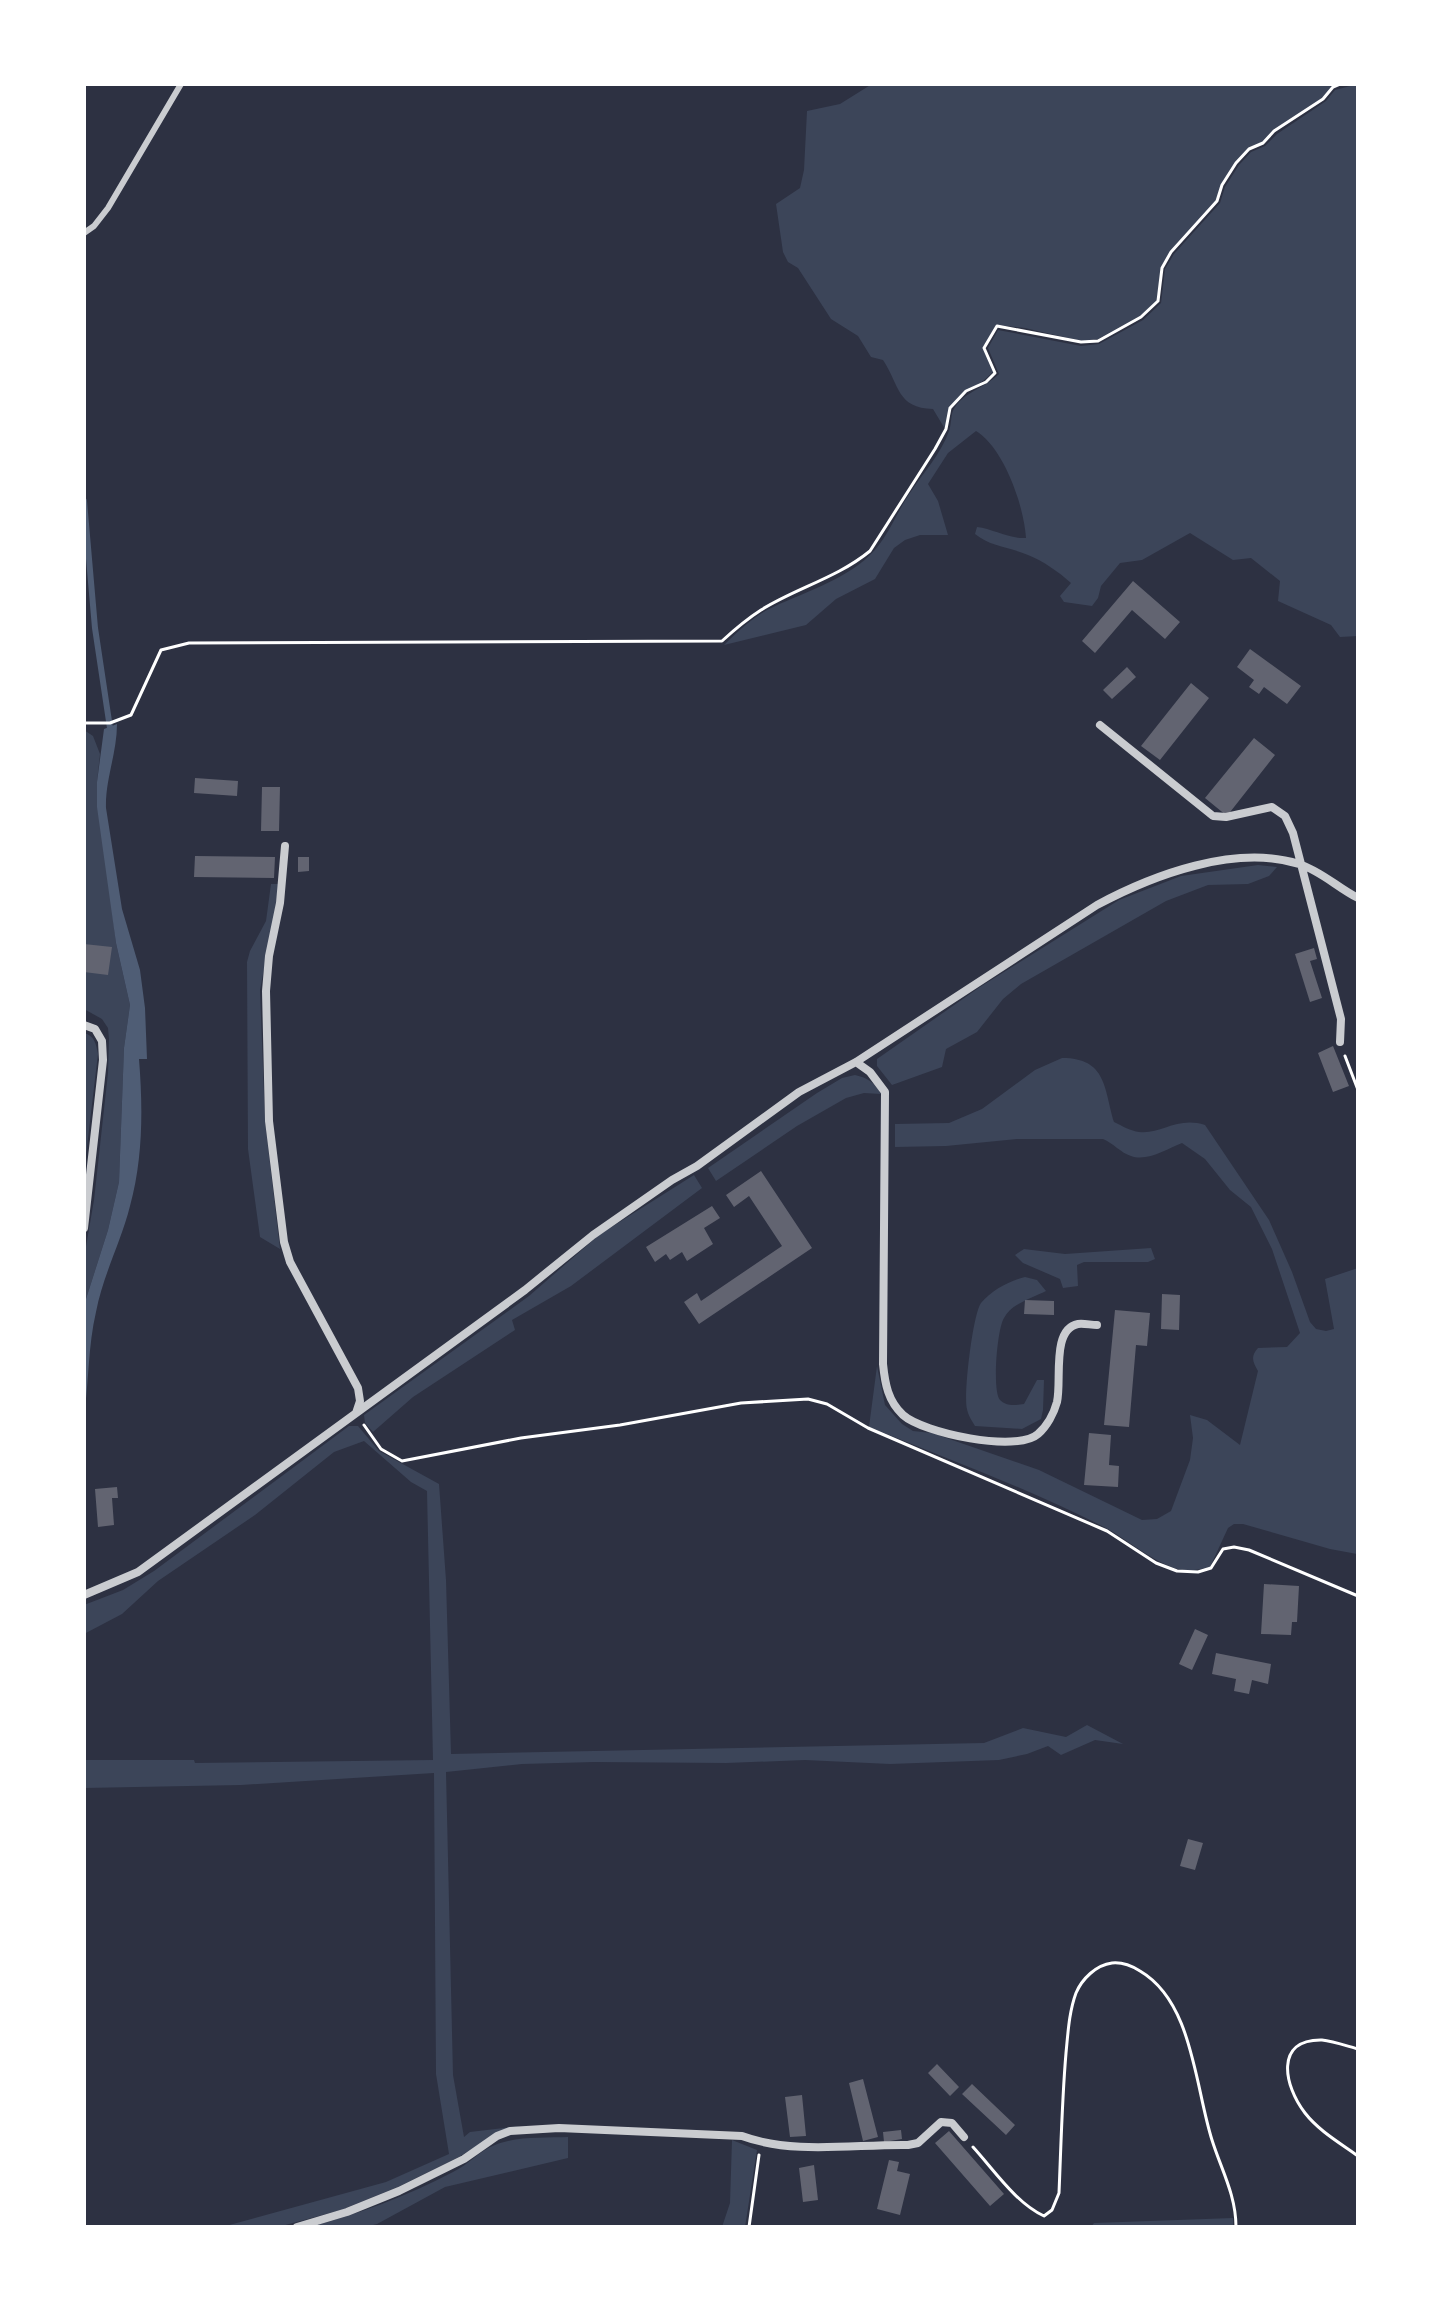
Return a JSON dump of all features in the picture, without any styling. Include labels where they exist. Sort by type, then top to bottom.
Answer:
[{"type":"street","points":[[1100,725],[1213,816],[1226,817],[1272,807],[1285,816],[1341,1019],[1340,1042]]},
{"type":"street","points":[[285,846],[280,903],[269,956],[266,991],[269,1121],[287,1252],[358,1388],[360,1401],[355,1413]]},
{"type":"street","points":[[84,1595],[138,1572],[525,1290],[593,1235],[697,1166],[799,1092],[856,1062],[1097,905],[1132,886],[1196,865],[1226,860],[1280,859],[1301,865],[1358,898]]},
{"type":"street","points":[[84,1025],[95,1029],[102,1041],[103,1060],[84,1228]]},
{"type":"street","points":[[856,1062],[870,1072],[885,1092],[883,1364],[887,1390],[904,1416],[923,1427],[1003,1443],[1030,1439],[1049,1420],[1057,1402],[1060,1341],[1065,1331],[1077,1324],[1097,1325]]},
{"type":"street","points":[[297,2227],[347,2212],[399,2191],[464,2159],[497,2136],[510,2131],[559,2128],[742,2136],[761,2143],[839,2147],[918,2143],[941,2122],[952,2123],[964,2137]]},
{"type":"lane","points":[[84,233],[108,208],[181,84]]},
{"type":"path","points":[[84,723],[110,723],[131,715],[161,650],[189,643],[722,641],[762,609],[831,577],[870,551],[935,449],[946,429],[950,408],[966,391],[986,382],[995,373],[984,348],[997,326],[1081,342],[1098,341],[1141,317],[1158,301],[1162,268],[1171,252],[1217,201],[1222,185],[1236,163],[1249,149],[1263,143],[1274,131],[1340,84]]},
{"type":"path","points":[[1340,1042],[1358,1090]]},
{"type":"path","points":[[355,1413],[381,1449],[402,1461],[521,1438],[620,1425],[741,1403],[808,1399],[827,1404],[868,1428],[1107,1531],[1156,1563],[1177,1571],[1198,1572],[1211,1568],[1223,1549],[1234,1547],[1267,1557],[1358,1596]]},
{"type":"path","points":[[964,2137],[1035,2212],[1044,2216],[1052,2210],[1059,2193],[1069,2019],[1084,1980],[1107,1963],[1119,1962],[1153,1979],[1167,1993],[1186,2037],[1211,2137],[1230,2186],[1236,2227]]},
{"type":"path","points":[[1358,2049],[1324,2040],[1309,2041],[1297,2045],[1290,2053],[1287,2066],[1294,2097],[1303,2111],[1324,2132],[1358,2156]]},
{"type":"path","points":[[749,2227],[761,2143]]},
{"type":"shaded area","points":[[872,84],[1336,84],[1322,98],[1273,130],[1262,142],[1248,148],[1221,185],[1216,200],[1170,251],[1161,267],[1157,301],[1140,316],[1098,339],[1081,341],[1025,328],[996,325],[983,348],[993,372],[957,399],[945,429],[933,409],[912,405],[906,400],[883,360],[871,357],[858,336],[831,319],[798,268],[788,262],[783,252],[776,204],[800,188],[807,111],[840,104]]},
{"type":"shaded area","points":[[1358,84],[1358,636],[1340,637],[1331,625],[1278,601],[1280,581],[1251,558],[1233,560],[1190,533],[1142,560],[1120,563],[1101,586],[1092,606],[1064,602],[1060,596],[1071,583],[1061,575],[1034,557],[988,542],[975,534],[977,527],[1026,538],[1017,495],[1004,464],[986,439],[976,431],[948,453],[928,484],[938,501],[948,535],[920,535],[905,540],[894,548],[875,579],[836,599],[806,625],[724,645],[761,614],[847,573],[870,555],[941,448],[955,407],[964,397],[999,374],[988,348],[998,330],[1081,346],[1099,344],[1143,320],[1161,303],[1165,269],[1174,254],[1220,203],[1225,187],[1239,165],[1251,152],[1265,146],[1277,134],[1326,101],[1335,90]]},
{"type":"shaded area","points":[[117,724],[106,808],[122,909],[140,970],[147,1059],[139,1059],[141,1133],[134,1188],[96,1312],[84,1416],[84,1316],[119,1182],[124,1048],[130,1005],[116,943],[97,807],[104,729]]},
{"type":"shaded area","points":[[84,730],[93,736],[100,754],[97,782],[116,943],[130,1005],[124,1048],[119,1182],[84,1316],[84,1258],[94,1200],[109,1039],[108,1028],[102,1019],[84,1009]]},
{"type":"shaded area","points":[[1258,865],[1277,867],[1269,876],[1248,884],[1208,885],[1166,901],[1021,984],[1003,999],[977,1032],[946,1049],[942,1067],[892,1085],[877,1066],[877,1059],[980,987],[1119,900],[1181,876]]},
{"type":"shaded area","points":[[271,884],[278,884],[277,899],[260,990],[265,1121],[280,1249],[260,1237],[248,1149],[247,962],[266,921]]},
{"type":"shaded area","points":[[84,1033],[93,1038],[98,1054],[84,1172]]},
{"type":"shaded area","points":[[1062,1058],[1077,1059],[1096,1070],[1105,1087],[1114,1122],[1123,1127],[1147,1132],[1177,1124],[1205,1125],[1269,1220],[1310,1322],[1316,1329],[1334,1329],[1325,1279],[1358,1268],[1357,1554],[1234,1524],[1228,1528],[1210,1567],[1179,1569],[1156,1560],[1106,1528],[1048,1500],[869,1427],[877,1366],[885,1405],[913,1431],[932,1433],[1039,1470],[1142,1520],[1157,1519],[1171,1511],[1190,1460],[1193,1438],[1190,1415],[1207,1420],[1240,1445],[1258,1371],[1254,1354],[1258,1348],[1287,1347],[1300,1333],[1272,1249],[1251,1207],[1230,1190],[1205,1159],[1182,1143],[1144,1157],[1127,1155],[1103,1139],[1017,1139],[895,1147],[895,1124],[949,1123],[982,1109],[1035,1070]]},
{"type":"shaded area","points":[[855,1075],[870,1081],[881,1094],[864,1093],[846,1098],[797,1126],[716,1181],[708,1168],[817,1093],[842,1078]]},
{"type":"shaded area","points":[[694,1175],[702,1188],[571,1286],[512,1320],[515,1330],[413,1397],[373,1432],[365,1423],[364,1415],[529,1296],[599,1235]]},
{"type":"shaded area","points":[[1151,1248],[1155,1259],[1148,1262],[1084,1262],[1077,1265],[1078,1286],[1063,1288],[1060,1279],[1023,1263],[1015,1255],[1024,1249],[1065,1254]]},
{"type":"shaded area","points":[[1025,1277],[1037,1280],[1046,1291],[1017,1305],[1004,1318],[998,1346],[996,1385],[1000,1400],[1009,1405],[1018,1405],[1024,1404],[1037,1380],[1044,1380],[1041,1419],[1022,1429],[975,1426],[968,1411],[966,1388],[978,1310],[981,1303],[996,1290]]},
{"type":"shaded area","points":[[349,1426],[358,1426],[379,1451],[439,1484],[446,1580],[451,1754],[984,1743],[1023,1728],[1066,1737],[1087,1725],[1123,1744],[1095,1740],[1061,1755],[1048,1746],[999,1760],[890,1764],[805,1760],[594,1762],[522,1764],[446,1772],[453,2075],[464,2137],[470,2132],[520,2126],[502,2130],[459,2157],[341,2210],[278,2227],[222,2227],[386,2182],[449,2154],[436,2074],[434,1773],[241,1785],[84,1788],[84,1760],[194,1760],[195,1763],[433,1760],[427,1491],[411,1482],[364,1441],[334,1452],[255,1515],[158,1581],[122,1614],[84,1634],[84,1605],[123,1590],[154,1571]]},
{"type":"shaded area","points":[[568,2137],[568,2158],[445,2187],[377,2224],[365,2227],[309,2227],[418,2189],[503,2142]]},
{"type":"shaded area","points":[[732,2140],[757,2150],[745,2227],[722,2227],[730,2203]]},
{"type":"shaded area","points":[[1233,2218],[1233,2227],[1091,2227],[1094,2223]]},
{"type":"building","points":[[1133,581],[1180,622],[1165,639],[1132,610],[1095,653],[1082,641]]},
{"type":"building","points":[[1250,649],[1301,686],[1287,704],[1264,687],[1259,694],[1249,687],[1254,680],[1237,667]]},
{"type":"building","points":[[1127,667],[1136,677],[1112,699],[1103,690]]},
{"type":"building","points":[[1191,683],[1209,698],[1160,760],[1141,746]]},
{"type":"building","points":[[1254,738],[1275,755],[1227,816],[1205,798]]},
{"type":"building","points":[[195,778],[238,781],[237,796],[194,793]]},
{"type":"building","points":[[262,787],[280,787],[279,831],[261,831]]},
{"type":"building","points":[[195,856],[275,857],[274,878],[194,877]]},
{"type":"building","points":[[298,857],[309,857],[309,871],[298,872]]},
{"type":"building","points":[[84,944],[112,947],[108,975],[84,972]]},
{"type":"building","points":[[1314,948],[1317,959],[1310,961],[1322,998],[1310,1002],[1295,954]]},
{"type":"building","points":[[1333,1046],[1349,1086],[1333,1092],[1318,1053]]},
{"type":"building","points":[[761,1171],[812,1248],[699,1324],[684,1302],[697,1293],[701,1301],[782,1246],[749,1196],[734,1207],[726,1195]]},
{"type":"building","points":[[712,1206],[720,1218],[704,1228],[713,1244],[687,1261],[682,1252],[670,1260],[666,1254],[655,1262],[646,1247]]},
{"type":"building","points":[[1162,1294],[1180,1295],[1179,1330],[1161,1329]]},
{"type":"building","points":[[1025,1300],[1054,1301],[1054,1315],[1024,1314]]},
{"type":"building","points":[[1115,1310],[1150,1313],[1147,1346],[1136,1345],[1129,1427],[1104,1425]]},
{"type":"building","points":[[1089,1433],[1111,1435],[1109,1465],[1119,1466],[1118,1487],[1084,1485]]},
{"type":"building","points":[[117,1487],[118,1498],[112,1498],[114,1525],[98,1527],[95,1489]]},
{"type":"building","points":[[1264,1584],[1299,1586],[1297,1622],[1292,1622],[1291,1635],[1261,1634]]},
{"type":"building","points":[[1195,1629],[1208,1635],[1192,1670],[1179,1664]]},
{"type":"building","points":[[1216,1653],[1271,1664],[1268,1684],[1252,1680],[1249,1694],[1234,1691],[1236,1679],[1212,1674]]},
{"type":"building","points":[[1188,1839],[1203,1843],[1195,1870],[1180,1866]]},
{"type":"building","points":[[937,2064],[959,2087],[950,2096],[928,2073]]},
{"type":"building","points":[[863,2079],[878,2137],[863,2141],[849,2083]]},
{"type":"building","points":[[972,2084],[1015,2125],[1006,2135],[962,2094]]},
{"type":"building","points":[[802,2095],[806,2136],[790,2137],[785,2097]]},
{"type":"building","points":[[901,2130],[902,2139],[884,2142],[883,2132]]},
{"type":"building","points":[[949,2131],[1004,2194],[990,2206],[935,2143]]},
{"type":"building","points":[[889,2160],[899,2162],[897,2171],[910,2174],[900,2215],[877,2209]]},
{"type":"building","points":[[814,2165],[818,2200],[803,2202],[799,2168]]},
{"type":"waterway","points":[[84,501],[95,628],[110,728]]}]
